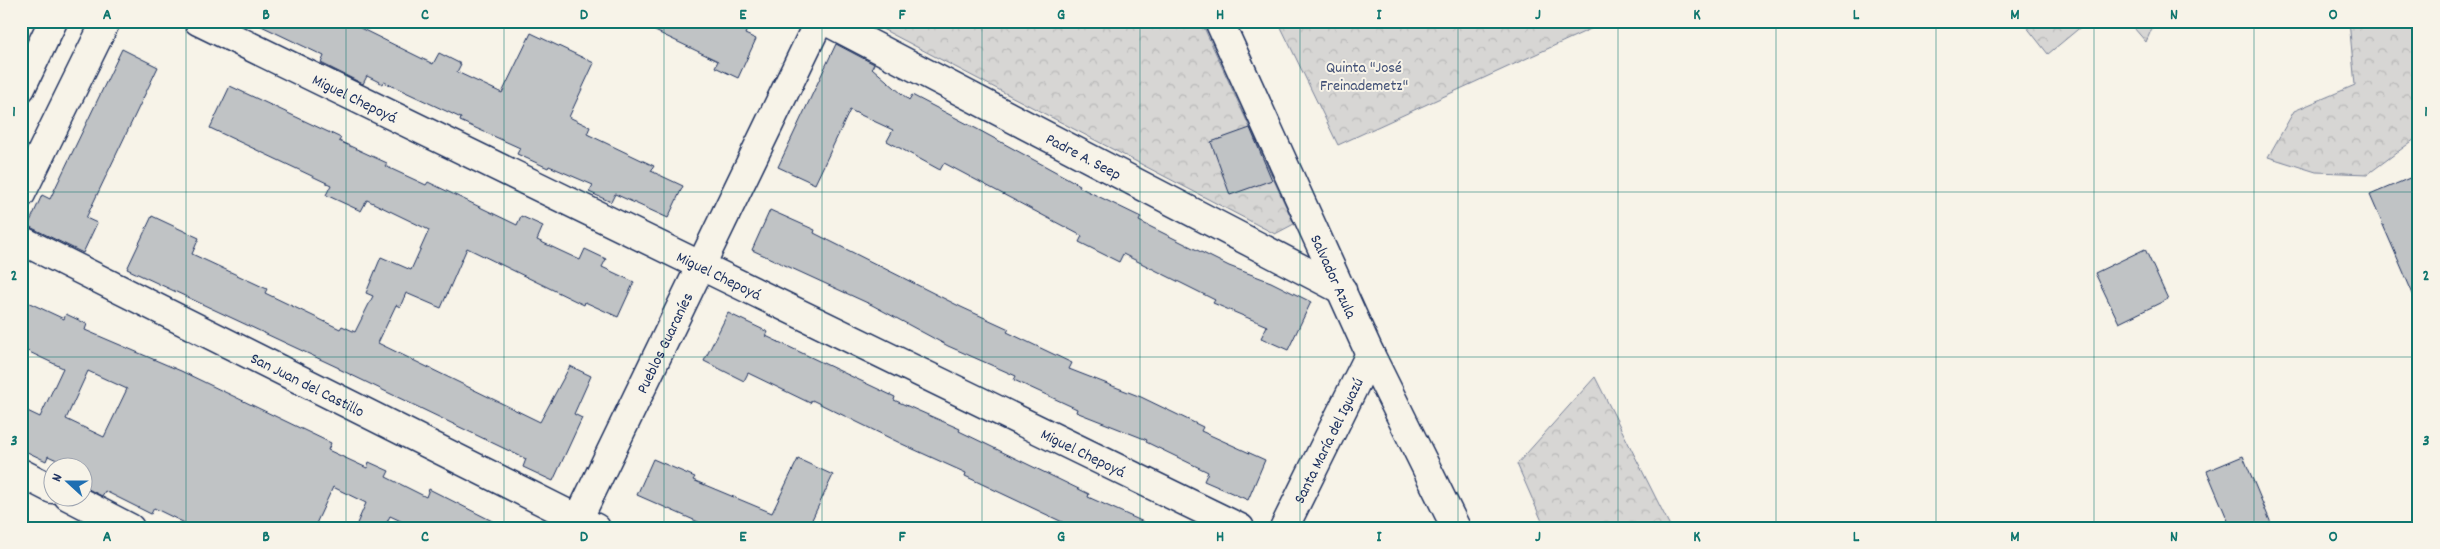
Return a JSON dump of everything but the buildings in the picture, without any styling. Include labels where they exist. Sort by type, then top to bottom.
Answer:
[{"type":"street","points":[[21,88],[53,21]]},
{"type":"street","points":[[21,194],[106,21]]},
{"type":"street","name":"Miguel Chepoyá","points":[[198,21],[700,267],[1240,528]]},
{"type":"street","name":"Pueblos Guaraníes","points":[[583,525],[700,267],[818,21]]},
{"type":"street","name":"Padre A. Seep","points":[[826,21],[1342,290]]},
{"type":"street","name":"Salvador Azula","points":[[1219,21],[1370,354],[1456,528]]},
{"type":"street","name":"San Juan del Castillo","points":[[21,240],[583,525]]},
{"type":"street","name":"Santa María del Iguazú","points":[[1284,528],[1370,354]]},
{"type":"street","points":[[21,473],[42,484]]},
{"type":"street","points":[[87,506],[130,528]]},
{"type":"green space","points":[[867,21],[1201,21],[1294,224],[1275,234]]},
{"type":"green space","name":"Quinta \"José Freinademetz\"","points":[[1278,21],[1608,21],[1338,145]]},
{"type":"green space","points":[[2022,21],[2082,21],[2083,25],[2048,54]]},
{"type":"green space","points":[[2128,21],[2155,21],[2146,42]]},
{"type":"green space","points":[[2349,21],[2419,23],[2419,136],[2368,174],[2316,172],[2268,157],[2294,111],[2355,85]]},
{"type":"green space","points":[[1595,377],[1671,528],[1545,528],[1517,464]]}]
